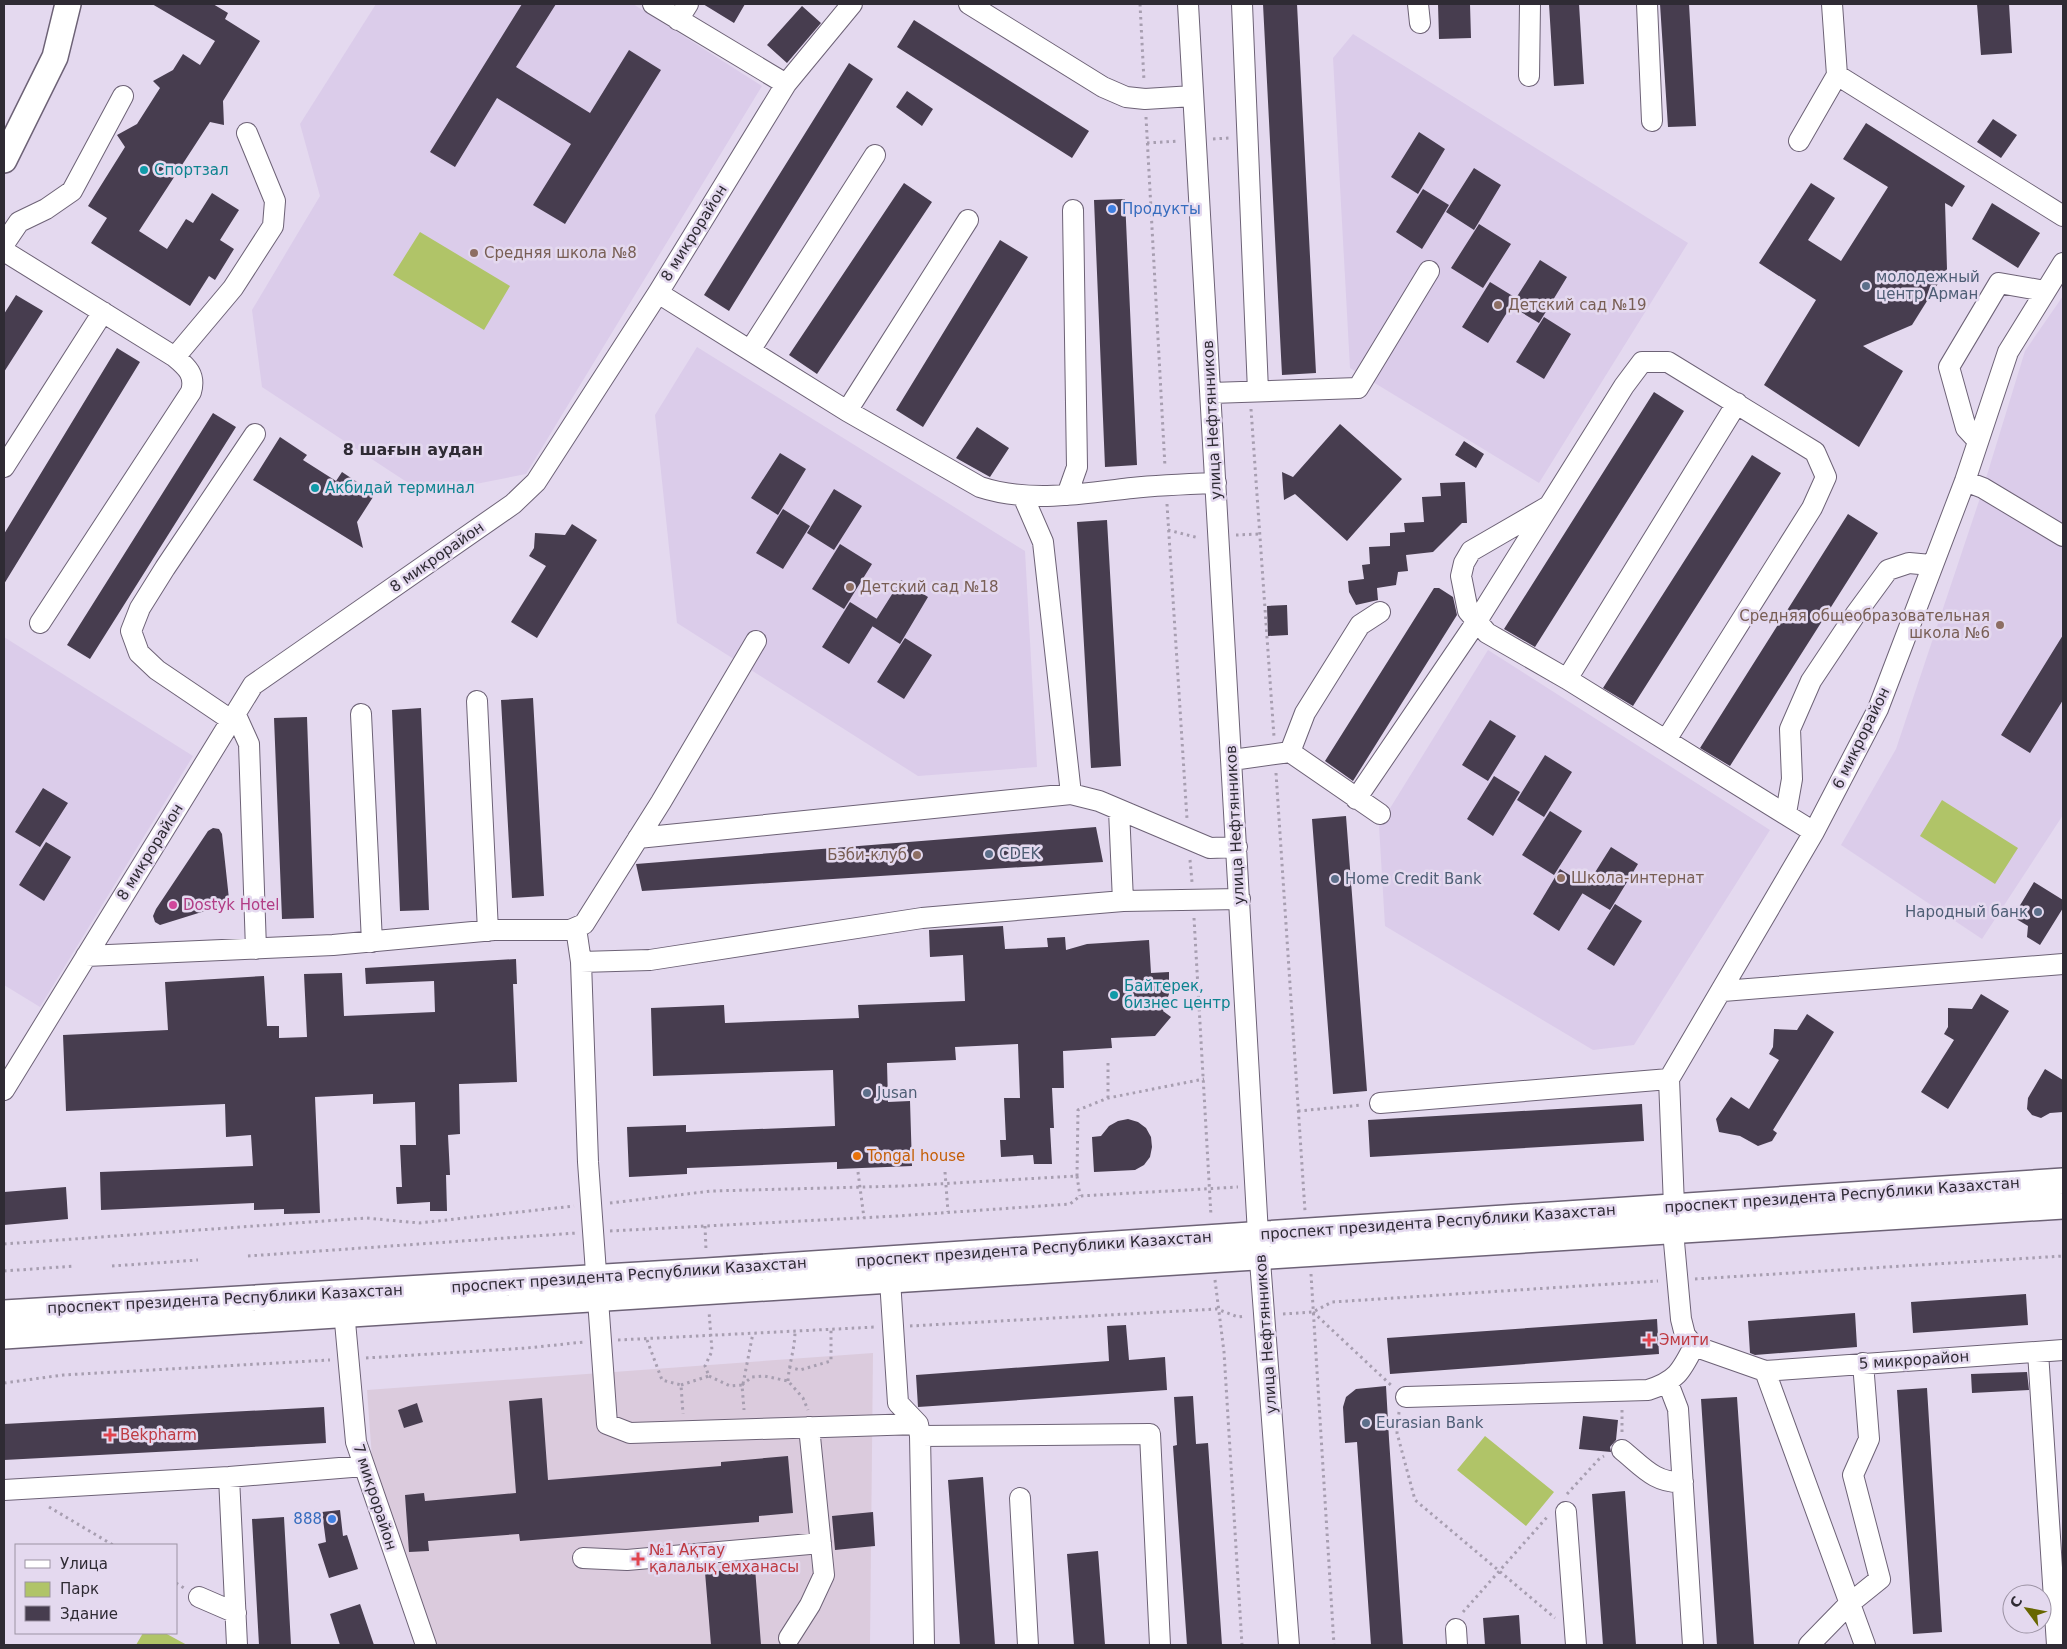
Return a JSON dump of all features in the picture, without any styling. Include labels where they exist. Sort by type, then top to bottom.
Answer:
[{"type":"main road","points":[[4,160],[55,57],[68,4]]},
{"type":"main road","name":"проспект президента Республики Казахстан","points":[[598,1288],[707,1292],[890,1280],[1674,1206],[2063,1181]]},
{"type":"main road","name":"проспект президента Республики Казахстан","points":[[1308,1242],[1673,1231],[2063,1206]]},
{"type":"main road","name":"проспект президента Республики Казахстан","points":[[4,1336],[343,1304],[1259,1246]]},
{"type":"main road","name":"проспект президента Республики Казахстан","points":[[4,1312],[343,1304]]},
{"type":"street","points":[[653,4],[683,12],[786,84]]},
{"type":"street","name":"8 микрорайон","points":[[4,1090],[253,685],[513,504],[536,482],[658,293],[786,84],[852,4]]},
{"type":"street","points":[[969,4],[1103,87],[1126,98],[1145,99],[1193,96]]},
{"type":"street","name":"улица Нефтянников","points":[[1188,4],[1259,1246],[1289,1645]]},
{"type":"street","points":[[1242,4],[1254,391]]},
{"type":"street","points":[[1530,4],[1530,76]]},
{"type":"street","points":[[1647,4],[1652,121]]},
{"type":"street","points":[[1799,141],[1837,75],[1832,4]]},
{"type":"street","points":[[1837,75],[2063,216]]},
{"type":"street","points":[[4,244],[18,222],[46,209],[72,191],[123,96]]},
{"type":"street","points":[[175,357],[233,288],[273,226],[275,201],[248,133]]},
{"type":"street","points":[[750,349],[875,155]]},
{"type":"street","points":[[1067,495],[1077,467],[1073,210]]},
{"type":"street","points":[[847,411],[968,220]]},
{"type":"street","points":[[4,250],[175,357],[191,372],[194,382],[191,392],[40,623]]},
{"type":"street","name":"6 микрорайон","points":[[1669,1079],[1723,991],[1814,832],[1878,709],[1931,565],[1965,481],[2008,352],[2063,263]]},
{"type":"street","points":[[1211,393],[1358,388],[1429,271]]},
{"type":"street","points":[[1978,442],[1966,428],[1949,366],[1999,283],[2045,292]]},
{"type":"street","points":[[658,293],[847,411],[980,487],[1002,494],[1023,496],[1067,495],[1166,485],[1216,483]]},
{"type":"street","points":[[4,467],[103,312]]},
{"type":"street","points":[[1356,799],[1477,621],[1624,386],[1642,362],[1668,362],[1815,452],[1826,477],[1812,508],[1666,740]]},
{"type":"street","points":[[1567,679],[1737,404]]},
{"type":"street","points":[[255,434],[165,568],[140,608],[131,631],[139,653],[145,659],[233,716],[249,744],[256,949]]},
{"type":"street","points":[[1965,481],[1983,488],[2063,536]]},
{"type":"street","points":[[1023,496],[1043,542],[1071,794]]},
{"type":"street","points":[[1549,505],[1471,551],[1464,563],[1461,576],[1468,611],[1487,633],[1567,679],[1814,832]]},
{"type":"street","points":[[1786,813],[1792,778],[1790,729],[1811,681],[1888,570],[1909,563],[1931,565]]},
{"type":"street","points":[[1283,753],[1305,713],[1360,625],[1380,612]]},
{"type":"street","points":[[86,956],[256,949],[372,942],[488,931],[570,930],[576,928],[584,924],[638,838],[756,641]]},
{"type":"street","points":[[476,701],[488,931]]},
{"type":"street","points":[[361,714],[372,942]]},
{"type":"street","points":[[1232,760],[1283,753],[1380,814]]},
{"type":"street","points":[[638,838],[1071,794],[1099,801],[1210,848],[1237,847]]},
{"type":"street","points":[[1119,810],[1123,900]]},
{"type":"street","points":[[581,962],[650,960],[922,918],[1123,900],[1240,899]]},
{"type":"street","points":[[576,928],[581,962],[592,1204],[607,1424],[630,1433],[813,1427],[1150,1434],[1160,1645]]},
{"type":"street","points":[[1723,991],[2063,964]]},
{"type":"street","points":[[1380,1103],[1669,1079],[1674,1206]]},
{"type":"street","points":[[1401,1398],[1648,1390],[1668,1383],[1685,1364],[1694,1346],[1685,1335],[1681,1319],[1673,1231]]},
{"type":"street","points":[[890,1280],[898,1402],[919,1430],[924,1645]]},
{"type":"street","name":"7 микрорайон","points":[[343,1304],[356,1442],[426,1645]]},
{"type":"street","name":"5 микрорайон","points":[[1694,1346],[1765,1371],[2063,1350]]},
{"type":"street","points":[[2038,1352],[2057,1645]]},
{"type":"street","points":[[1809,1645],[1850,1604],[1880,1578],[1854,1475],[1869,1439],[1863,1363]]},
{"type":"street","points":[[1765,1371],[1865,1645]]},
{"type":"street","points":[[1668,1383],[1678,1409],[1693,1645]]},
{"type":"street","points":[[789,1638],[810,1605],[824,1575],[813,1427]]},
{"type":"street","points":[[1622,1450],[1655,1477],[1668,1483],[1683,1482]]},
{"type":"street","points":[[11,1489],[229,1477],[364,1466]]},
{"type":"street","points":[[229,1477],[237,1645]]},
{"type":"street","points":[[1020,1498],[1028,1645]]},
{"type":"street","points":[[1566,1512],[1576,1640]]},
{"type":"street","points":[[583,1558],[627,1560],[821,1543]]},
{"type":"street","points":[[199,1596],[236,1613]]},
{"type":"path","points":[[1254,391],[1283,753],[1298,1111],[1334,1645]]},
{"type":"path","points":[[1108,1058],[1108,1098]]},
{"type":"path","points":[[1080,1196],[1077,1176],[1078,1110],[1108,1098],[1204,1079]]},
{"type":"path","points":[[1298,1111],[1380,1103]]},
{"type":"path","points":[[858,1172],[864,1218]]},
{"type":"path","points":[[944,1172],[948,1212]]},
{"type":"path","points":[[4,1244],[366,1218],[419,1223],[712,1191],[860,1187],[1077,1176]]},
{"type":"path","points":[[248,1256],[594,1232],[864,1218],[1070,1204],[1080,1196],[1256,1186]]},
{"type":"path","points":[[1217,1309],[1238,1317],[1313,1312],[1332,1302],[2063,1256]]},
{"type":"path","points":[[112,1266],[198,1260]]},
{"type":"path","points":[[4,1272],[75,1266]]},
{"type":"path","points":[[707,1292],[712,1351],[705,1366],[709,1376]]},
{"type":"path","points":[[1313,1312],[1388,1381],[1401,1398],[1396,1433],[1415,1500],[1576,1640]]},
{"type":"path","points":[[789,1367],[800,1370],[831,1361],[831,1329]]},
{"type":"path","points":[[788,1381],[789,1361],[795,1351],[795,1331]]},
{"type":"path","points":[[746,1429],[742,1385],[753,1333]]},
{"type":"path","points":[[647,1340],[662,1380],[680,1384],[709,1376],[730,1386],[742,1385],[752,1377],[764,1376],[788,1381],[803,1398],[813,1427]]},
{"type":"path","points":[[680,1384],[684,1431]]},
{"type":"path","points":[[11,1489],[111,1544]]},
{"type":"shaded area","name":"Средняя школа №8","points":[[376,4],[633,4],[762,86],[526,474],[425,494],[262,387],[252,310],[320,196],[300,124]]},
{"type":"shaded area","name":"Детский сад №19","points":[[1353,34],[1688,243],[1539,483],[1350,368],[1333,58]]},
{"type":"shaded area","name":"Средняя общеобразовательная школа №6","points":[[2063,296],[2063,815],[1982,939],[1841,845],[1896,749],[1979,501],[2025,351]]},
{"type":"shaded area","name":"Детский сад №18","points":[[697,347],[1025,551],[1037,767],[918,776],[677,623],[655,415]]},
{"type":"shaded area","points":[[4,637],[193,756],[40,1007],[4,985]]},
{"type":"shaded area","name":"Школа-интернат","points":[[1488,650],[1770,830],[1634,1045],[1593,1050],[1385,926],[1379,826]]},
{"type":"shaded area","name":"№1 Ақтау қалалық емханасы","points":[[873,1353],[870,1645],[435,1645],[373,1472],[367,1390]]},
{"type":"green space","points":[[420,232],[510,286],[484,330],[393,275]]},
{"type":"green space","points":[[1942,800],[2018,848],[1995,884],[1920,836]]},
{"type":"green space","points":[[1485,1436],[1554,1492],[1526,1526],[1457,1470]]},
{"type":"green space","points":[[142,1634],[167,1634],[187,1645],[136,1645]]},
{"type":"building","name":"Спортзал","points":[[152,4],[213,4],[228,13],[225,19],[260,41],[223,101],[224,125],[210,122],[139,231],[167,249],[186,219],[193,223],[212,193],[239,210],[220,240],[234,249],[215,280],[209,276],[190,306],[91,243],[107,218],[88,206],[125,147],[117,135],[137,124],[160,88],[153,81],[173,70],[183,54],[200,65],[215,41]]},
{"type":"building","points":[[522,4],[556,4],[516,67],[590,113],[629,50],[661,70],[565,224],[533,205],[571,144],[497,98],[455,167],[430,152]]},
{"type":"building","points":[[703,4],[745,4],[734,23]]},
{"type":"building","points":[[1263,4],[1297,4],[1316,373],[1282,375]]},
{"type":"building","points":[[1438,4],[1470,4],[1471,38],[1439,39]]},
{"type":"building","points":[[1549,4],[1579,4],[1584,84],[1554,86]]},
{"type":"building","points":[[1660,4],[1689,4],[1696,126],[1668,127]]},
{"type":"building","points":[[1977,4],[2009,4],[2012,53],[1981,55]]},
{"type":"building","points":[[802,6],[821,23],[787,63],[767,45]]},
{"type":"building","points":[[914,20],[1089,131],[1072,158],[897,47]]},
{"type":"building","points":[[849,63],[873,79],[729,311],[704,295]]},
{"type":"building","points":[[907,91],[933,109],[922,126],[896,107]]},
{"type":"building","points":[[1993,119],[2017,135],[2001,158],[1977,142]]},
{"type":"building","name":"молодежный центр Арман","points":[[1866,123],[1965,186],[1952,207],[1945,203],[1947,269],[1912,325],[1863,346],[1903,371],[1859,447],[1764,385],[1816,300],[1759,263],[1811,183],[1835,198],[1808,240],[1841,261],[1888,187],[1843,159]]},
{"type":"building","points":[[1419,132],[1445,149],[1418,194],[1391,177]]},
{"type":"building","points":[[1474,168],[1501,185],[1474,230],[1446,212]]},
{"type":"building","points":[[904,183],[932,202],[817,374],[789,355]]},
{"type":"building","points":[[1423,189],[1449,205],[1422,249],[1396,232]]},
{"type":"building","points":[[1125,199],[1137,465],[1105,467],[1094,200]]},
{"type":"building","points":[[1992,203],[2040,233],[2018,268],[1972,239]]},
{"type":"building","points":[[1479,224],[1511,244],[1483,288],[1451,268]]},
{"type":"building","points":[[1000,240],[1028,257],[923,427],[896,410]]},
{"type":"building","points":[[1540,260],[1567,277],[1539,323],[1511,306]]},
{"type":"building","points":[[1490,282],[1516,298],[1488,343],[1462,327]]},
{"type":"building","points":[[16,295],[43,311],[4,372],[4,314]]},
{"type":"building","points":[[1544,317],[1571,334],[1544,379],[1516,362]]},
{"type":"building","points":[[117,348],[140,362],[4,584],[4,534]]},
{"type":"building","points":[[1654,392],[1684,411],[1535,647],[1504,629]]},
{"type":"building","points":[[213,413],[236,427],[90,659],[67,645]]},
{"type":"building","points":[[1340,424],[1402,479],[1347,541],[1295,494],[1284,500],[1282,472],[1293,477]]},
{"type":"building","points":[[977,427],[1009,448],[990,477],[956,458]]},
{"type":"building","name":"Акбидай терминал","points":[[280,437],[307,455],[303,460],[336,481],[342,472],[375,494],[357,522],[363,548],[253,480]]},
{"type":"building","points":[[1464,441],[1484,454],[1476,468],[1455,455]]},
{"type":"building","points":[[780,453],[806,469],[778,515],[751,498]]},
{"type":"building","points":[[1752,455],[1781,473],[1633,706],[1603,688]]},
{"type":"building","points":[[1465,482],[1467,523],[1462,523],[1433,552],[1406,555],[1408,571],[1398,572],[1396,585],[1377,588],[1378,600],[1356,605],[1349,592],[1348,581],[1364,579],[1362,565],[1370,564],[1369,547],[1390,546],[1390,533],[1405,532],[1404,523],[1424,522],[1422,497],[1441,496],[1440,483]]},
{"type":"building","points":[[834,489],[862,506],[834,550],[807,533]]},
{"type":"building","points":[[783,509],[810,526],[783,569],[756,553]]},
{"type":"building","points":[[1848,514],[1878,533],[1730,766],[1700,748]]},
{"type":"building","points":[[1107,520],[1121,766],[1091,768],[1077,522]]},
{"type":"building","points":[[572,524],[597,540],[537,638],[511,622],[546,566],[529,556],[534,548],[535,533],[565,535]]},
{"type":"building","points":[[840,544],[872,564],[844,609],[812,589]]},
{"type":"building","points":[[901,580],[928,597],[900,644],[872,626]]},
{"type":"building","points":[[1434,588],[1439,588],[1453,597],[1457,615],[1353,781],[1325,761]]},
{"type":"building","points":[[850,602],[877,619],[849,664],[822,647]]},
{"type":"building","points":[[1287,605],[1288,635],[1268,636],[1267,606]]},
{"type":"building","points":[[2063,635],[2063,700],[2030,753],[2001,735]]},
{"type":"building","points":[[905,638],[932,655],[904,699],[877,682]]},
{"type":"building","points":[[533,698],[544,896],[512,898],[501,700]]},
{"type":"building","points":[[421,708],[429,910],[400,911],[392,710]]},
{"type":"building","points":[[307,717],[314,918],[282,919],[274,718]]},
{"type":"building","points":[[1490,720],[1516,736],[1488,781],[1462,765]]},
{"type":"building","points":[[1545,755],[1572,772],[1544,817],[1517,800]]},
{"type":"building","points":[[1494,776],[1520,792],[1493,836],[1467,819]]},
{"type":"building","points":[[43,788],[68,803],[40,847],[15,832]]},
{"type":"building","points":[[1550,811],[1582,831],[1554,875],[1522,855]]},
{"type":"building","points":[[1346,816],[1367,1091],[1333,1094],[1312,819]]},
{"type":"building","points":[[1096,827],[1103,862],[642,891],[636,864]]},
{"type":"building","points":[[213,828],[219,829],[222,834],[229,899],[221,906],[160,925],[155,922],[153,916],[156,909],[208,831]]},
{"type":"building","points":[[46,842],[71,857],[44,901],[19,885]]},
{"type":"building","points":[[1611,847],[1638,864],[1610,910],[1582,893]]},
{"type":"building","points":[[1560,869],[1587,886],[1559,931],[1533,914]]},
{"type":"building","name":"Народный банк","points":[[2034,882],[2063,900],[2063,908],[2040,945],[2027,937],[2028,926],[2013,917]]},
{"type":"building","points":[[1615,904],[1642,921],[1614,966],[1587,949]]},
{"type":"building","points":[[1003,926],[1005,949],[1048,947],[1047,938],[1065,937],[1066,950],[1087,944],[1149,940],[1151,973],[1169,972],[1169,994],[1163,1011],[1171,1017],[1155,1036],[1111,1038],[1112,1048],[1063,1051],[1064,1088],[1052,1088],[1054,1128],[1050,1128],[1052,1164],[1034,1164],[1033,1155],[1001,1157],[1000,1140],[1006,1140],[1004,1098],[1020,1098],[1018,1044],[955,1047],[956,1060],[887,1063],[888,1102],[910,1101],[912,1166],[837,1169],[837,1162],[687,1168],[687,1174],[629,1177],[627,1127],[686,1125],[686,1132],[835,1126],[833,1070],[653,1076],[651,1008],[724,1005],[725,1023],[859,1018],[858,1005],[965,1001],[963,955],[930,957],[929,930]]},
{"type":"building","points":[[516,959],[517,984],[513,984],[517,1082],[459,1084],[460,1134],[448,1135],[450,1175],[446,1175],[447,1211],[430,1211],[430,1202],[397,1204],[396,1187],[402,1187],[400,1145],[416,1145],[415,1102],[373,1104],[373,1094],[315,1097],[320,1213],[284,1214],[284,1209],[254,1210],[254,1203],[101,1210],[100,1172],[253,1166],[251,1135],[226,1137],[225,1104],[66,1111],[63,1035],[168,1030],[165,982],[264,976],[267,1026],[279,1026],[279,1038],[307,1037],[304,974],[342,973],[344,1016],[435,1012],[434,981],[366,984],[365,968]]},
{"type":"building","points":[[1981,994],[2009,1011],[1948,1109],[1921,1092],[1954,1040],[1944,1034],[1948,1027],[1948,1008],[1972,1009]]},
{"type":"building","points":[[1807,1014],[1834,1032],[1773,1130],[1777,1133],[1772,1141],[1758,1146],[1740,1136],[1719,1132],[1716,1119],[1731,1097],[1749,1109],[1779,1060],[1769,1054],[1773,1047],[1774,1029],[1797,1030]]},
{"type":"building","points":[[2045,1069],[2063,1080],[2063,1112],[2050,1113],[2041,1118],[2032,1115],[2027,1109],[2028,1098]]},
{"type":"building","points":[[1642,1104],[1644,1141],[1370,1157],[1368,1120]]},
{"type":"building","points":[[1128,1119],[1138,1122],[1146,1128],[1151,1137],[1150,1157],[1144,1165],[1135,1170],[1094,1172],[1092,1137],[1101,1136],[1109,1126],[1118,1121]]},
{"type":"building","points":[[66,1187],[68,1219],[4,1225],[4,1192]]},
{"type":"building","points":[[2026,1294],[2028,1325],[1913,1333],[1911,1302]]},
{"type":"building","points":[[1855,1313],[1857,1347],[1755,1355],[1750,1353],[1748,1321]]},
{"type":"building","points":[[1657,1319],[1659,1354],[1390,1374],[1387,1338]]},
{"type":"building","points":[[1126,1325],[1129,1360],[1165,1357],[1167,1390],[918,1407],[916,1375],[1109,1361],[1107,1326]]},
{"type":"building","points":[[2027,1372],[2029,1390],[1972,1393],[1971,1374]]},
{"type":"building","points":[[1386,1386],[1403,1645],[1371,1645],[1357,1442],[1345,1443],[1343,1407],[1346,1397],[1356,1389]]},
{"type":"building","points":[[1927,1388],[1942,1632],[1913,1634],[1897,1390]]},
{"type":"building","points":[[1193,1396],[1196,1444],[1208,1443],[1222,1645],[1187,1645],[1173,1446],[1177,1445],[1174,1397]]},
{"type":"building","points":[[1737,1397],[1754,1645],[1717,1645],[1701,1399]]},
{"type":"building","points":[[542,1398],[548,1480],[721,1466],[721,1462],[788,1456],[793,1513],[759,1516],[759,1522],[520,1541],[519,1534],[428,1541],[429,1551],[409,1552],[405,1495],[424,1493],[425,1501],[516,1493],[509,1401]]},
{"type":"building","points":[[417,1403],[423,1422],[404,1428],[398,1410]]},
{"type":"building","points":[[324,1407],[326,1443],[4,1460],[4,1424]]},
{"type":"building","points":[[1583,1416],[1618,1420],[1616,1440],[1610,1447],[1611,1452],[1579,1449]]},
{"type":"building","points":[[983,1477],[995,1645],[960,1645],[948,1480]]},
{"type":"building","points":[[1625,1491],[1636,1645],[1603,1645],[1592,1494]]},
{"type":"building","points":[[340,1510],[343,1536],[347,1535],[358,1569],[329,1578],[318,1544],[326,1542],[322,1512]]},
{"type":"building","points":[[873,1512],[875,1546],[835,1550],[832,1516]]},
{"type":"building","points":[[284,1517],[291,1645],[259,1645],[252,1519]]},
{"type":"building","points":[[1098,1551],[1105,1645],[1074,1645],[1067,1554]]},
{"type":"building","points":[[755,1568],[761,1645],[711,1645],[705,1572]]},
{"type":"building","points":[[360,1604],[374,1645],[340,1645],[330,1614]]},
{"type":"building","points":[[1519,1615],[1521,1645],[1485,1645],[1483,1618]]},
{"type":"place","name":"Спортзал","points":[[144,170]]},
{"type":"place","name":"Продукты","points":[[1112,209]]},
{"type":"place","name":"Средняя школа №8","points":[[474,253]]},
{"type":"place","name":"молодежный центр Арман","points":[[1866,286]]},
{"type":"place","name":"Детский сад №19","points":[[1498,305]]},
{"type":"place","name":"Акбидай терминал","points":[[315,488]]},
{"type":"place","name":"Детский сад №18","points":[[850,587]]},
{"type":"place","name":"Средняя общеобразовательная школа №6","points":[[2000,625]]},
{"type":"place","name":"CDEK","points":[[989,854]]},
{"type":"place","name":"Бэби-клуб","points":[[917,855]]},
{"type":"place","name":"Школа-интернат","points":[[1561,878]]},
{"type":"place","name":"Home Credit Bank","points":[[1335,879]]},
{"type":"place","name":"Dostyk Hotel","points":[[173,905]]},
{"type":"place","name":"Народный банк","points":[[2038,912]]},
{"type":"place","name":"Байтерек, бизнес центр","points":[[1114,995]]},
{"type":"place","name":"Jusan","points":[[867,1093]]},
{"type":"place","name":"Tongal house","points":[[857,1156]]},
{"type":"place","name":"Эмити","points":[[1649,1340]]},
{"type":"place","name":"Eurasian Bank","points":[[1366,1423]]},
{"type":"place","name":"Bekpharm","points":[[110,1435]]},
{"type":"place","name":"888","points":[[332,1519]]},
{"type":"place","name":"№1 Ақтау қалалық емханасы","points":[[638,1559]]},
{"type":"district","name":"8 шағын аудан","points":[[413,449]]}]
